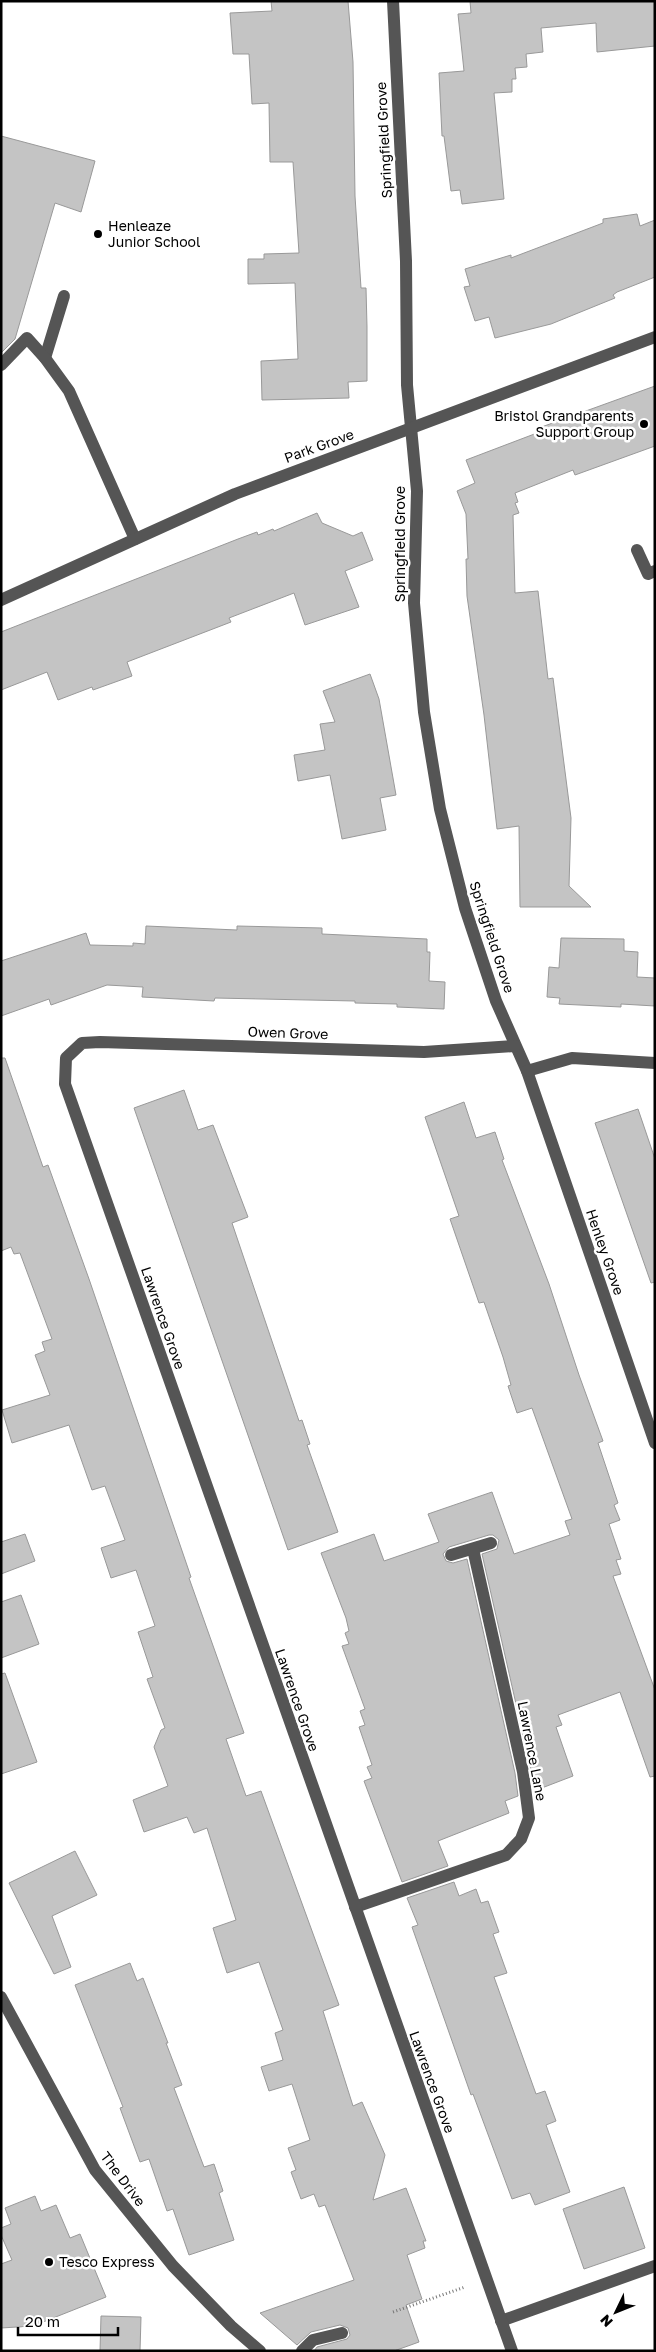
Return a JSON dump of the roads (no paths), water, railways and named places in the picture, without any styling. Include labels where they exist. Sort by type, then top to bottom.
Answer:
[{"type":"street","name":"Springfield Grove","points":[[393,1],[406,261],[407,385],[417,491],[414,603],[424,712],[440,810],[465,908],[496,1001],[527,1071]]},
{"type":"street","points":[[46,358],[64,296]]},
{"type":"street","name":"Park Grove","points":[[1,600],[235,494],[655,337]]},
{"type":"street","points":[[1,365],[27,338],[46,358],[69,391],[135,539]]},
{"type":"street","points":[[637,550],[648,574],[655,571]]},
{"type":"street","name":"Owen Grove","points":[[66,1058],[82,1043],[100,1042],[424,1052],[515,1046]]},
{"type":"street","name":"Lawrence Grove","points":[[66,1058],[65,1084],[501,2321],[507,2350]]},
{"type":"street","points":[[527,1071],[572,1058],[655,1063]]},
{"type":"street","name":"Henley Grove","points":[[527,1071],[655,1443]]},
{"type":"street","points":[[452,1555],[491,1543]]},
{"type":"street","name":"Lawrence Lane","points":[[354,1908],[506,1855],[521,1839],[529,1818],[523,1772],[473,1549]]},
{"type":"street","name":"The Drive","points":[[1,1997],[95,2170],[173,2266],[231,2326],[260,2351]]},
{"type":"street","points":[[501,2321],[655,2266]]},
{"type":"street","points":[[302,2351],[313,2340],[342,2333]]},
{"type":"place","name":"Henleaze Junior School","points":[[98,234]]},
{"type":"place","name":"Bristol Grandparents Support Group","points":[[644,424]]},
{"type":"place","name":"Tesco Express","points":[[49,2262]]}]
